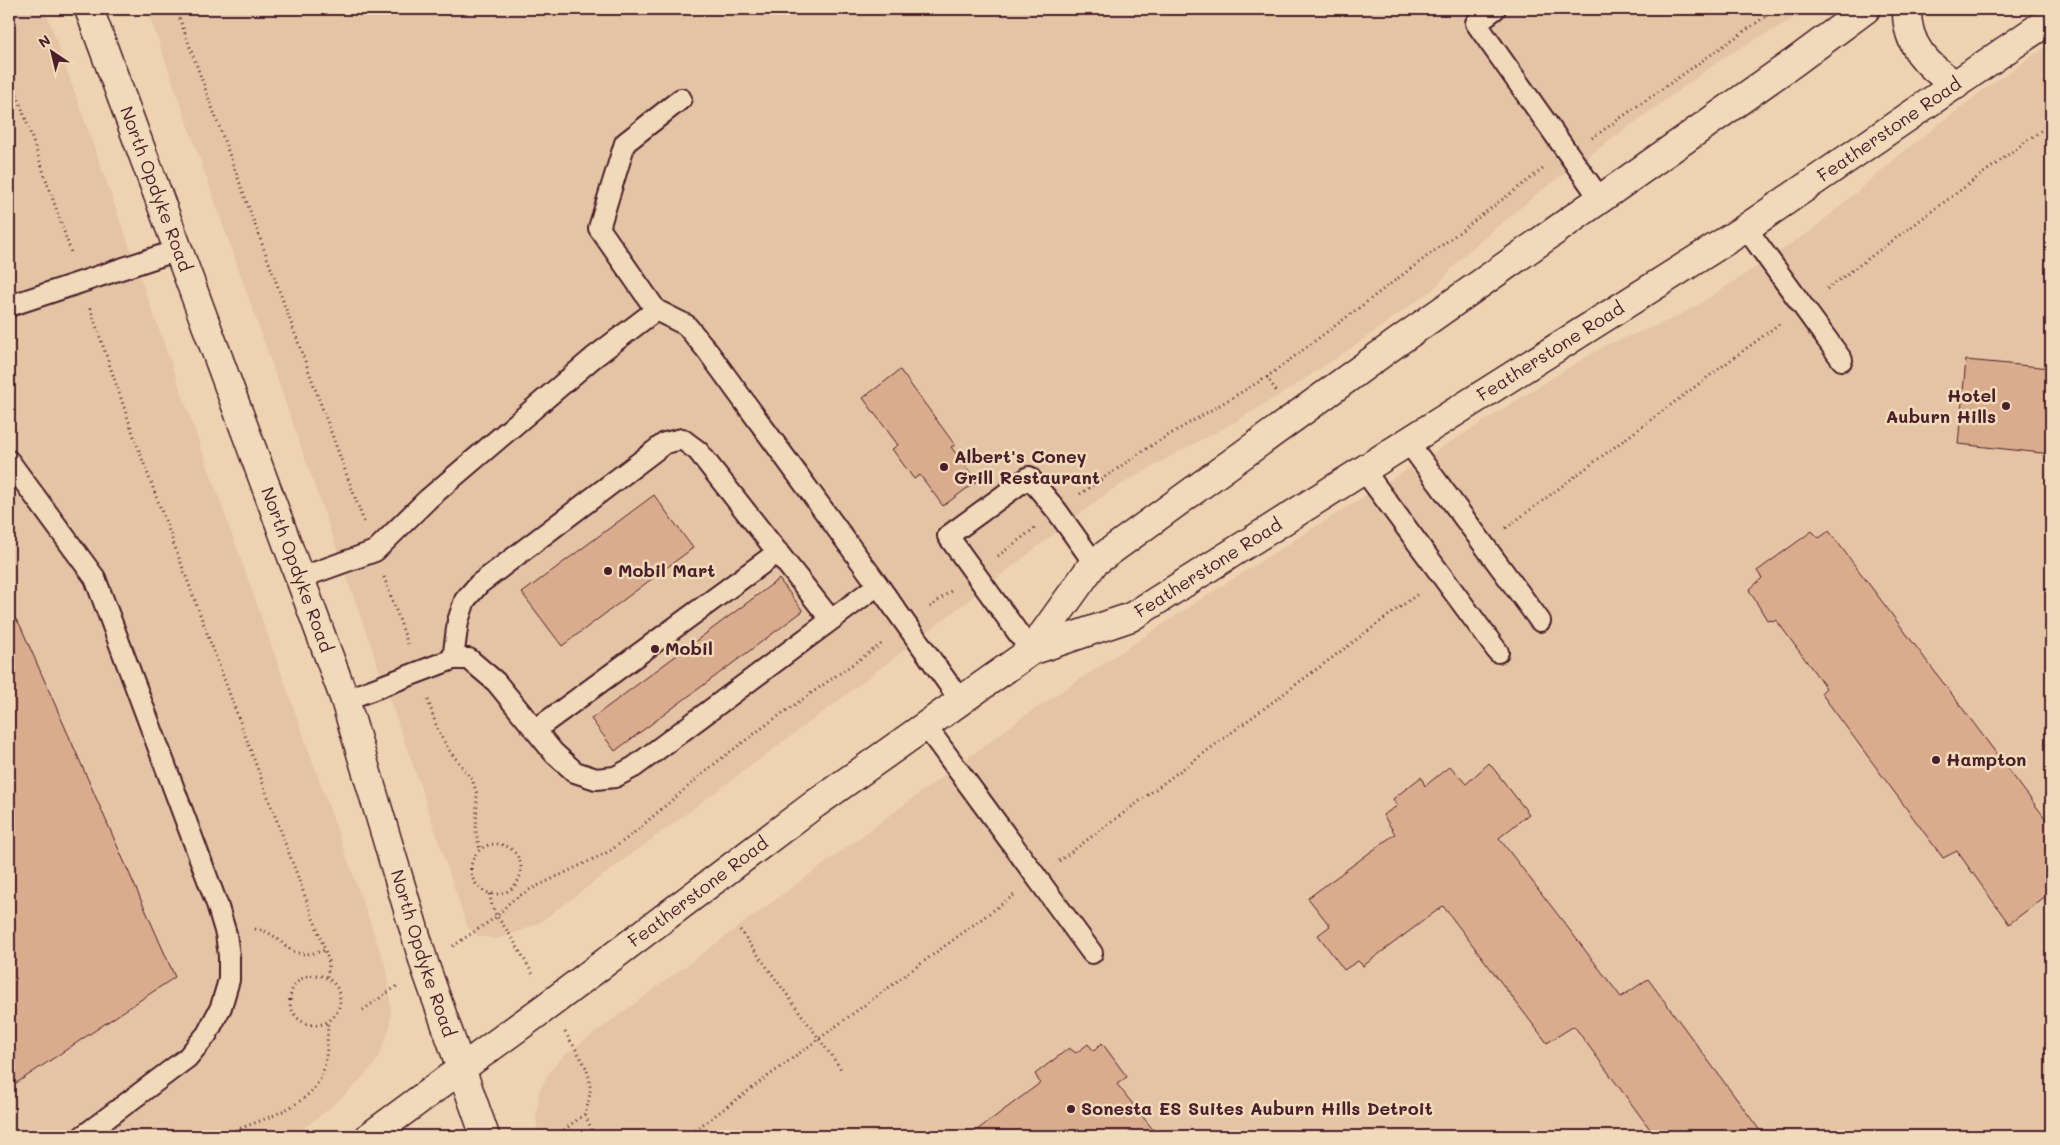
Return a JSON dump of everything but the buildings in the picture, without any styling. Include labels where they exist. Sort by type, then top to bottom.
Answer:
[{"type":"main road","name":"North Opdyke Road","points":[[89,9],[345,700],[425,966],[484,1136]]},
{"type":"main road","name":"Featherstone Road","points":[[1031,651],[1094,563],[1293,416],[1794,63],[1866,9]]},
{"type":"main road","points":[[1907,9],[1906,24],[1914,45],[1939,74],[1956,85]]},
{"type":"main road","name":"Featherstone Road","points":[[370,1136],[565,993],[815,804],[1031,651],[1131,618],[1363,469],[1746,228],[2051,18]]},
{"type":"lane","points":[[1495,9],[1476,23],[1601,200]]},
{"type":"lane","points":[[681,99],[625,142],[599,228],[656,310],[686,325],[706,349],[960,700]]},
{"type":"lane","points":[[1746,228],[1842,360]]},
{"type":"lane","points":[[9,306],[178,250]]},
{"type":"lane","points":[[300,578],[374,551],[480,454],[593,358],[656,310]]},
{"type":"lane","points":[[453,659],[458,621],[466,600],[479,584],[665,443],[682,439],[698,451],[831,620]]},
{"type":"lane","points":[[1408,442],[1540,621]]},
{"type":"lane","points":[[9,461],[95,578],[217,904],[230,956],[229,980],[221,1007],[207,1034],[187,1058],[83,1136]]},
{"type":"lane","points":[[1363,469],[1498,652]]},
{"type":"lane","points":[[1031,651],[948,536],[1029,477],[1057,511],[1094,563]]},
{"type":"lane","points":[[535,730],[778,552]]},
{"type":"lane","points":[[345,700],[453,659],[469,659],[496,682],[554,753],[575,772],[596,779],[615,777],[634,767],[878,585]]},
{"type":"lane","points":[[925,726],[1092,953]]},
{"type":"path","points":[[176,9],[364,522]]},
{"type":"path","points":[[1600,133],[1776,9]]},
{"type":"path","points":[[9,70],[137,445],[325,950],[329,963],[328,978]]},
{"type":"path","points":[[1823,292],[2051,123]]},
{"type":"path","points":[[1074,499],[1108,473],[1152,445],[1267,377],[1536,173]]},
{"type":"path","points":[[1504,529],[1783,321]]},
{"type":"path","points":[[1267,377],[1280,396]]},
{"type":"path","points":[[994,558],[1037,526]]},
{"type":"path","points":[[384,579],[410,649]]},
{"type":"path","points":[[926,610],[955,588]]},
{"type":"path","points":[[1061,860],[1426,588]]},
{"type":"path","points":[[471,932],[496,917],[510,902],[526,891],[610,851],[718,761],[770,722],[879,646]]},
{"type":"path","points":[[429,703],[438,731],[449,750],[472,779],[478,794],[476,833],[480,850]]},
{"type":"path","points":[[501,844],[514,851],[521,863],[520,878],[511,890],[498,895],[490,894],[478,887],[471,875],[472,861],[480,850],[486,845],[501,844]]},
{"type":"path","points":[[490,894],[491,907],[509,934]]},
{"type":"path","points":[[687,1136],[1010,897]]},
{"type":"path","points":[[252,929],[271,935],[289,950],[299,954],[313,954],[325,950]]},
{"type":"path","points":[[740,930],[840,1069]]},
{"type":"path","points":[[320,975],[328,978],[338,988],[340,1003],[334,1017],[328,1022],[312,1026],[298,1019],[292,1012],[290,996],[297,982],[304,977],[320,975]]},
{"type":"path","points":[[222,1136],[287,1109],[309,1093],[320,1079],[325,1055],[328,1022]]},
{"type":"path","points":[[556,1136],[585,1114],[589,1102],[590,1076],[579,1055]]},
{"type":"path","points":[[585,1114],[594,1136]]},
{"type":"shaded area","points":[[9,9],[45,9],[387,970],[391,1011],[390,1028],[377,1061],[355,1086],[324,1113],[293,1136],[9,1136]]},
{"type":"shaded area","points":[[147,9],[1810,9],[1726,56],[1538,193],[1462,257],[1436,287],[1350,349],[1235,422],[1107,493],[837,702],[539,923],[497,939],[478,936],[467,926],[419,783]]},
{"type":"shaded area","points":[[2051,43],[2051,1136],[538,1136],[536,1117],[539,1091],[550,1071],[562,1057],[1023,717],[1201,599],[1568,368],[1606,345],[1670,320],[1701,303],[1812,230],[1903,152],[1986,88]]},
{"type":"place","name":"Hotel Auburn Hills","points":[[2006,406]]},
{"type":"place","name":"Albert's Coney Grill Restaurant","points":[[944,467]]},
{"type":"place","name":"Mobil Mart","points":[[608,571]]},
{"type":"place","name":"Mobil","points":[[655,649]]},
{"type":"place","name":"Hampton","points":[[1936,760]]},
{"type":"place","name":"Sonesta ES Suites Auburn Hills Detroit","points":[[1071,1109]]}]
